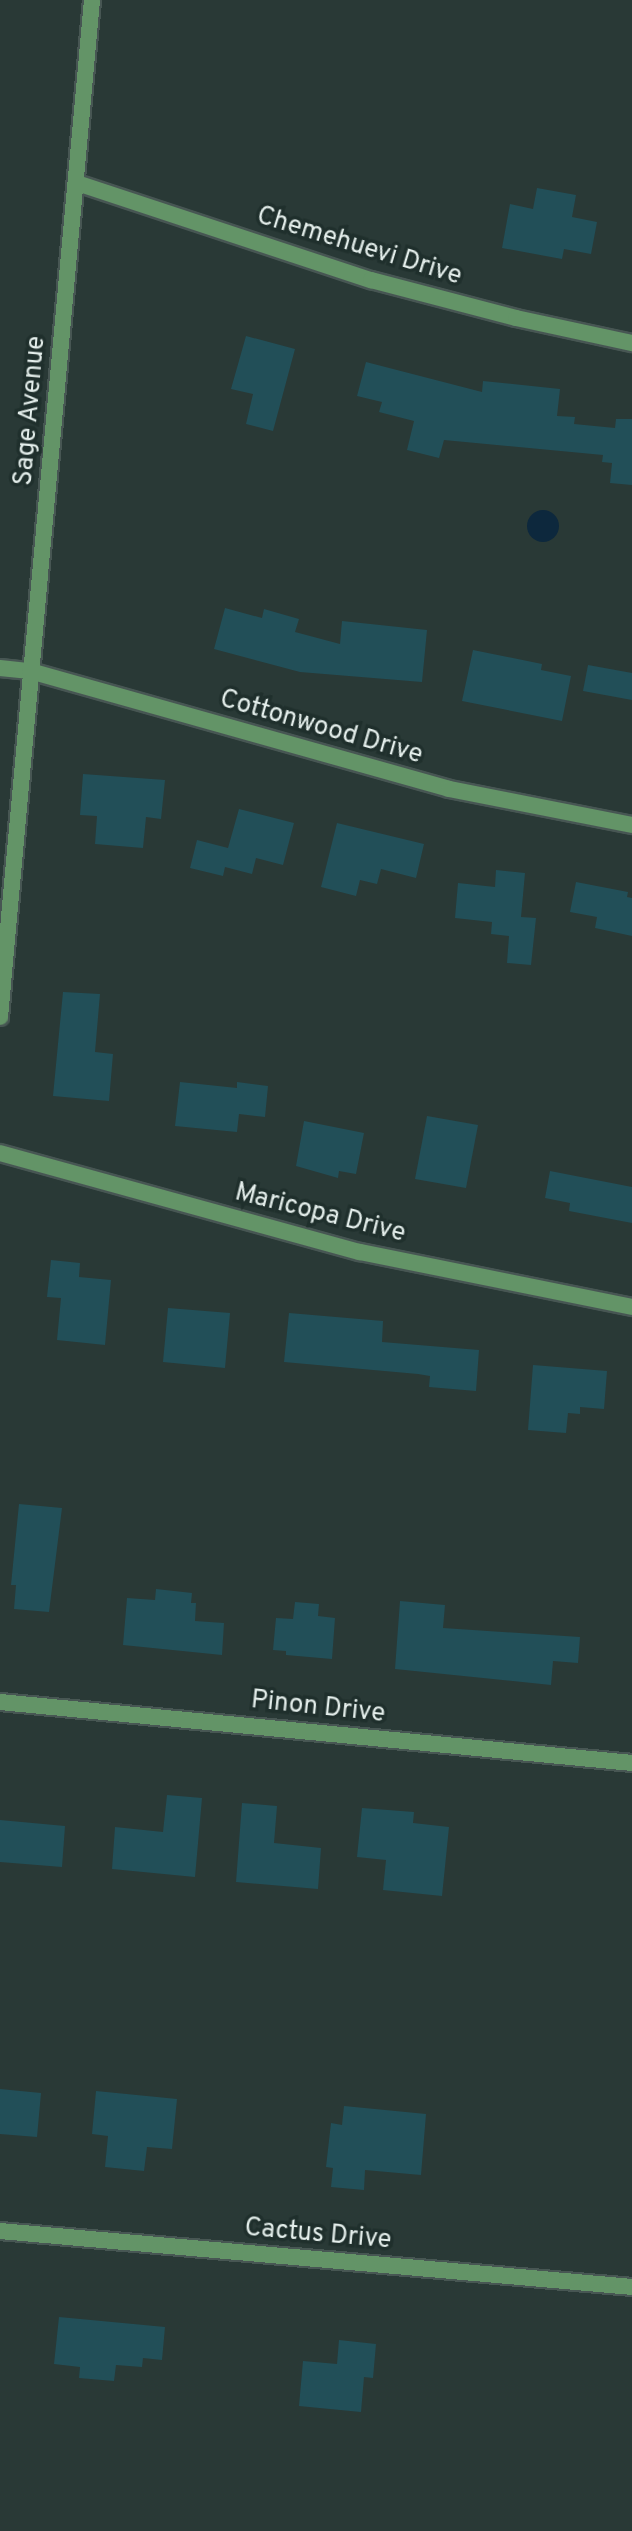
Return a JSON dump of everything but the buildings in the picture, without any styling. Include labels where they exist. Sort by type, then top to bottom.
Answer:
[{"type":"street","name":"Sage Avenue","points":[[0,1017],[92,0]]},
{"type":"street","name":"Chemehuevi Drive","points":[[77,183],[371,280],[516,318],[632,343]]},
{"type":"street","name":"Cottonwood Drive","points":[[0,668],[30,671],[449,789],[632,825]]},
{"type":"street","name":"Maricopa Drive","points":[[0,1153],[360,1252],[632,1307]]},
{"type":"street","name":"Pinon Drive","points":[[0,1702],[632,1763]]},
{"type":"street","name":"Cactus Drive","points":[[0,2231],[632,2287]]},
{"type":"water","points":[[543,510],[554,515],[559,526],[554,537],[543,542],[532,537],[527,526],[532,515]]}]
